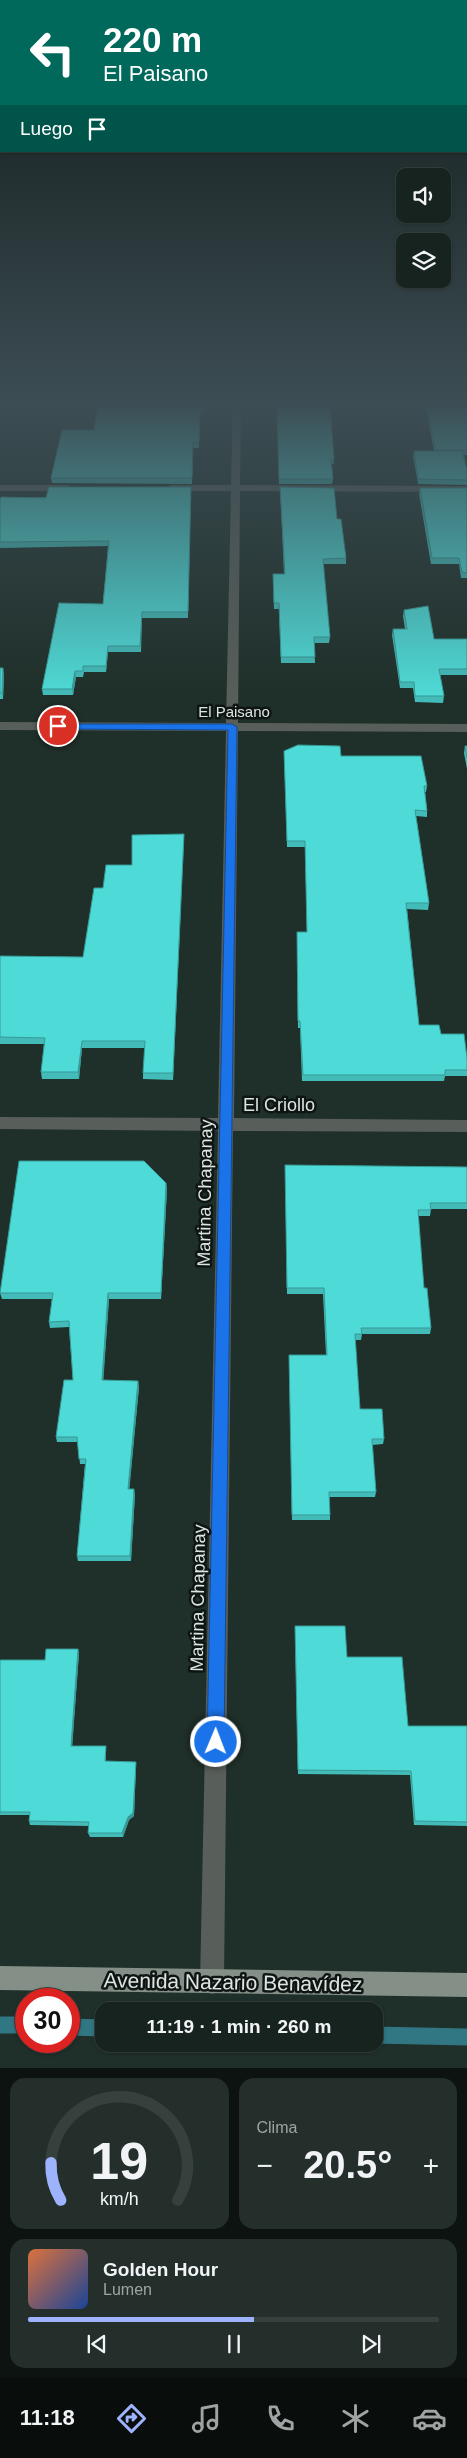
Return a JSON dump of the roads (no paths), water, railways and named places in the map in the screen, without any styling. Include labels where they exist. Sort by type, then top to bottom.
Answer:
[{"type":"main road","name":"Avenida Nazario Benavídez","points":[[0,1978],[467,1985]]},
{"type":"street","name":"Martina Chapanay","points":[[212,1982],[236,502]]},
{"type":"street","name":"El Paisano","points":[[0,726],[467,728]]},
{"type":"street","name":"El Criollo","points":[[0,1123],[467,1126]]},
{"type":"waterway","points":[[0,2025],[15,2025]]},
{"type":"waterway","points":[[80,2027],[95,2028]]},
{"type":"waterway","points":[[383,2035],[467,2037]]}]
